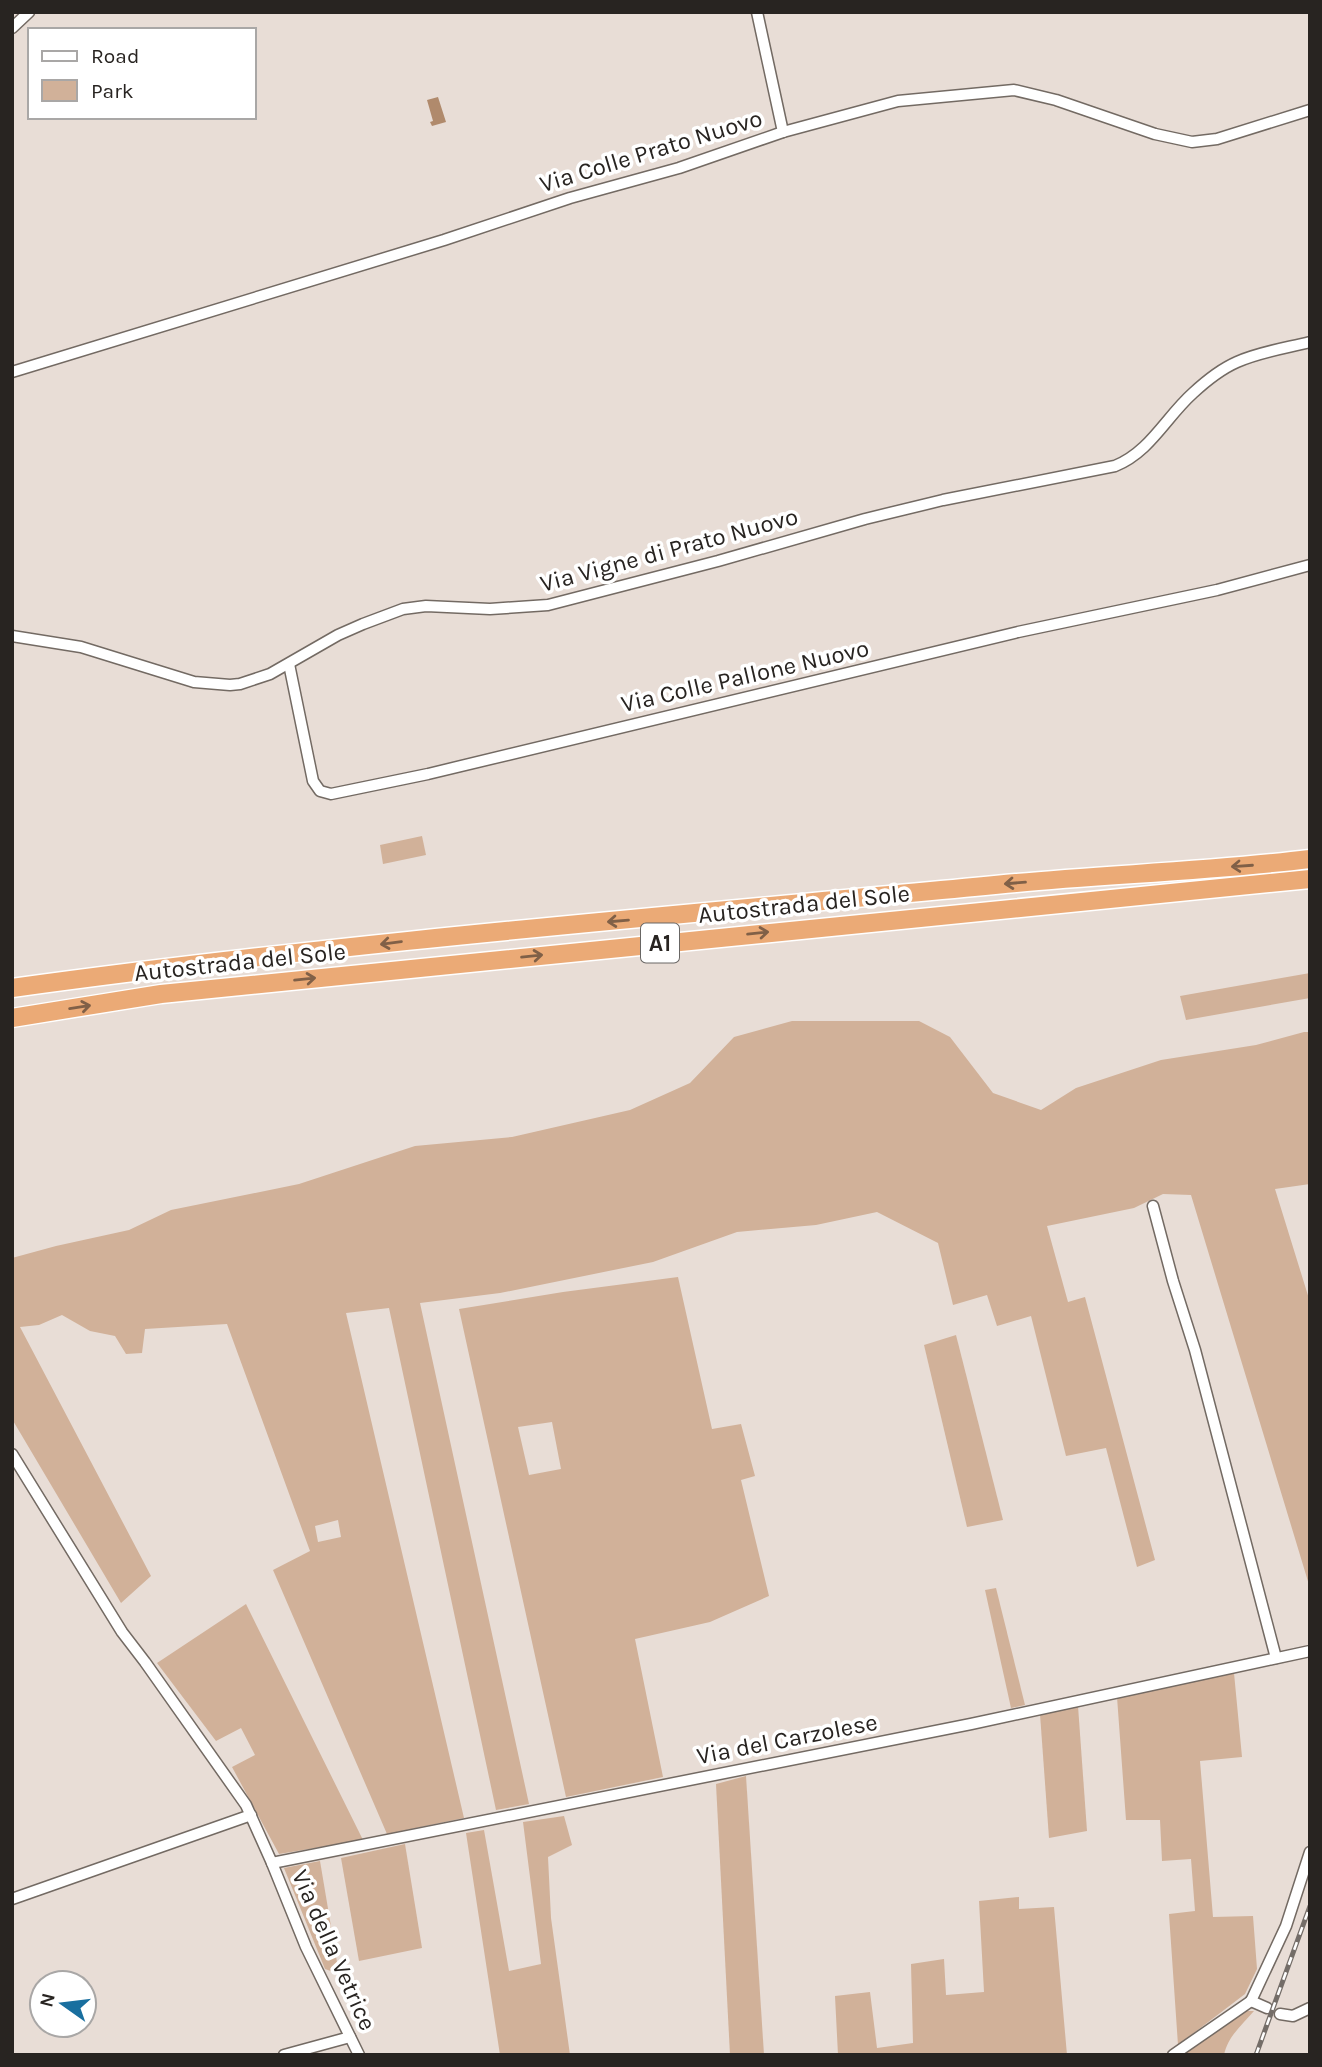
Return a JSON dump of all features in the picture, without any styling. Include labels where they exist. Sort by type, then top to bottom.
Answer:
[{"type":"highway","name":"Autostrada del Sole","points":[[12,988],[423,939],[1058,879],[1310,859]]},
{"type":"highway","name":"Autostrada del Sole","points":[[12,1018],[161,994],[1310,879]]},
{"type":"street","points":[[12,28],[29,12]]},
{"type":"street","points":[[757,12],[783,132]]},
{"type":"street","name":"Via Colle Prato Nuovo","points":[[12,373],[570,198],[679,168],[783,132],[898,102],[1005,90],[1023,92],[1056,100],[1154,134],[1192,142],[1217,139],[1310,110]]},
{"type":"street","name":"Via Vigne di Prato Nuovo","points":[[12,636],[81,647],[194,682],[240,684],[289,664],[338,635],[404,610],[426,606],[502,609],[548,606],[865,519],[943,500],[1115,466],[1143,449],[1193,393],[1221,371],[1243,360],[1310,342]]},
{"type":"street","name":"Via Colle Pallone Nuovo","points":[[289,664],[313,781],[320,791],[331,794],[428,774],[1018,632],[1217,590],[1310,565]]},
{"type":"street","points":[[1153,1206],[1195,1350],[1276,1658]]},
{"type":"street","name":"Via della Vetrice","points":[[13,1458],[122,1632],[242,1799],[272,1863],[306,1947],[359,2055]]},
{"type":"street","name":"Via del Carzolese","points":[[272,1863],[971,1724],[1310,1651]]},
{"type":"street","points":[[12,1899],[251,1815]]},
{"type":"street","points":[[1173,2055],[1251,2001],[1286,1926],[1310,1852]]},
{"type":"street","points":[[1251,2001],[1267,2008]]},
{"type":"street","points":[[1280,2014],[1293,2016],[1310,2008]]},
{"type":"street","points":[[284,2055],[350,2037]]},
{"type":"green space","points":[[422,836],[426,855],[383,864],[380,845]]},
{"type":"green space","points":[[1310,973],[1310,998],[1186,1020],[1180,996]]},
{"type":"green space","points":[[792,1021],[919,1021],[950,1037],[993,1093],[1041,1110],[1076,1088],[1161,1060],[1256,1045],[1310,1032],[1310,1184],[1275,1189],[1310,1302],[1310,1588],[1191,1195],[1163,1194],[1134,1208],[1047,1226],[1068,1302],[1085,1297],[1155,1560],[1137,1567],[1106,1448],[1066,1456],[1031,1316],[997,1326],[987,1295],[953,1305],[938,1243],[877,1212],[816,1225],[737,1232],[653,1262],[500,1293],[420,1303],[529,1804],[496,1810],[389,1308],[346,1313],[464,1818],[387,1834],[273,1570],[310,1551],[227,1324],[145,1329],[142,1353],[126,1354],[115,1336],[90,1331],[62,1315],[39,1325],[20,1327],[151,1576],[121,1603],[12,1419],[12,1258],[129,1230],[171,1210],[299,1184],[415,1146],[512,1137],[630,1110],[690,1083],[734,1037]],"holes":[[[338,1520],[341,1537],[318,1542],[315,1526]]]},
{"type":"green space","points":[[678,1277],[712,1429],[741,1424],[755,1476],[741,1480],[769,1596],[710,1622],[635,1639],[663,1777],[566,1797],[459,1309]],"holes":[[[552,1422],[561,1469],[529,1475],[518,1427]]]},
{"type":"green space","points":[[956,1335],[1003,1520],[967,1527],[924,1345]]},
{"type":"green space","points":[[996,1588],[1025,1705],[1011,1708],[985,1590]]},
{"type":"green space","points":[[246,1604],[363,1840],[279,1854],[232,1767],[255,1755],[241,1728],[216,1741],[157,1663]]},
{"type":"green space","points":[[1234,1673],[1242,1757],[1200,1761],[1213,1917],[1253,1916],[1257,1969],[1245,1994],[1178,2045],[1169,1914],[1195,1911],[1191,1859],[1162,1861],[1160,1820],[1126,1820],[1117,1697]]},
{"type":"green space","points":[[1078,1706],[1087,1831],[1049,1838],[1040,1714]]},
{"type":"green space","points":[[746,1776],[764,2055],[730,2055],[716,1784]]},
{"type":"green space","points":[[564,1816],[572,1845],[548,1857],[551,1918],[570,2055],[500,2055],[466,1833],[484,1830],[509,1971],[541,1964],[523,1822]]},
{"type":"green space","points":[[405,1844],[422,1948],[359,1961],[341,1858]]},
{"type":"green space","points":[[320,1861],[339,1974],[325,1969],[284,1868]]},
{"type":"green space","points":[[1019,1897],[1019,1909],[1054,1907],[1067,2055],[838,2055],[835,1996],[870,1992],[877,2048],[913,2043],[911,1964],[944,1959],[946,1995],[984,1992],[979,1901]]},
{"type":"green space","points":[[1246,2011],[1254,2011],[1232,2036],[1224,2055],[1180,2055]]},
{"type":"shaded area","points":[[438,97],[446,122],[432,126],[427,100]]},
{"type":"railway","points":[[1256,2055],[1310,1906]]}]
